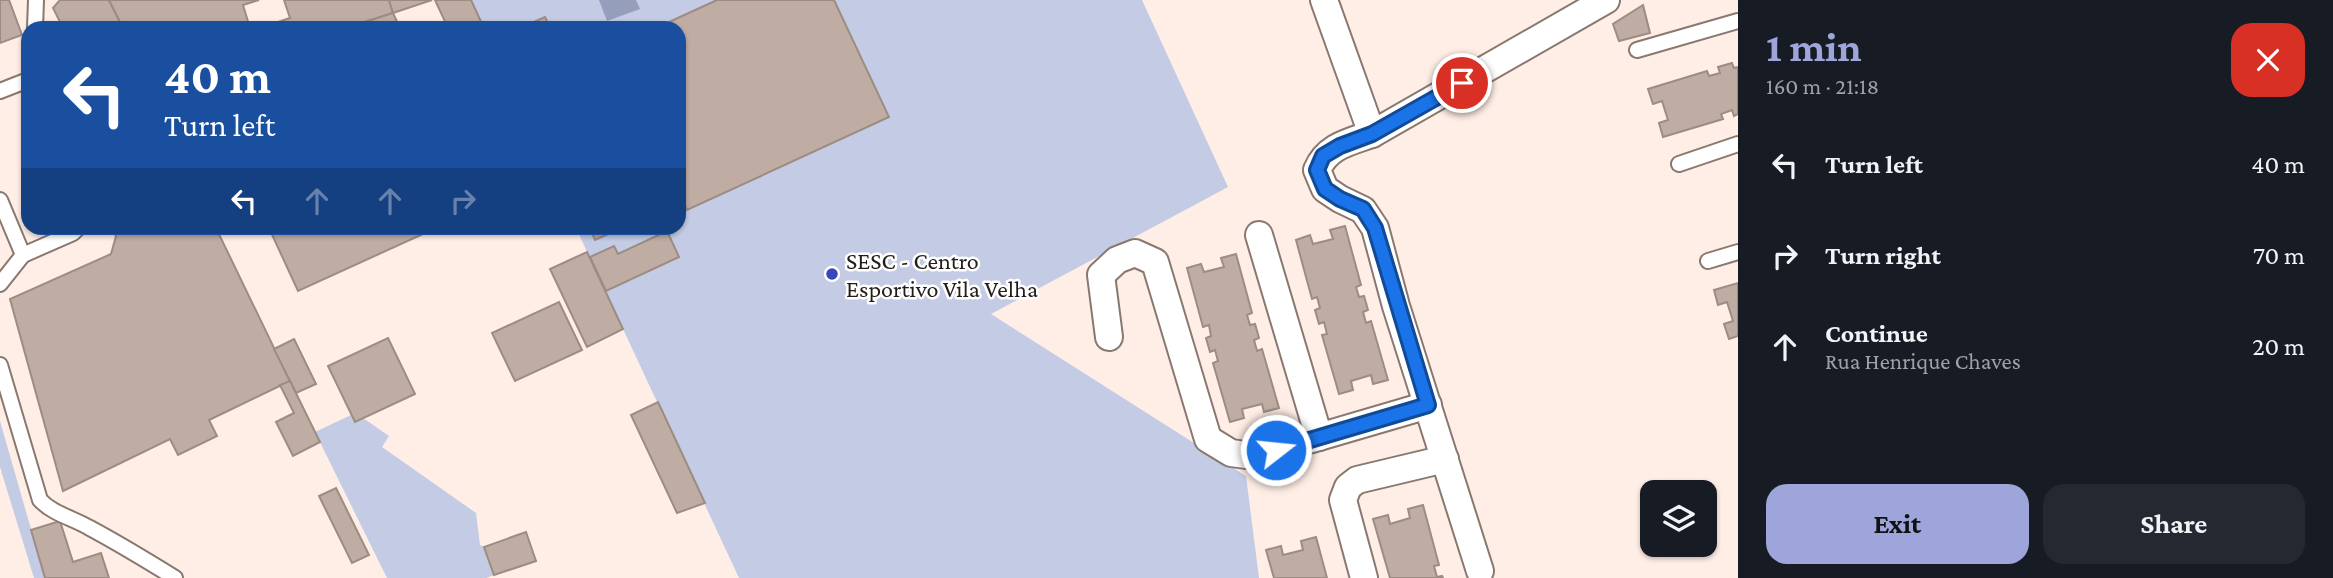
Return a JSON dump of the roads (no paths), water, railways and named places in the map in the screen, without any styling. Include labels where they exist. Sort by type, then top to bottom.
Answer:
[{"type":"street","points":[[1324,0],[1372,134]]},
{"type":"street","points":[[1480,571],[1375,228],[1363,209],[1325,189],[1317,170],[1323,156],[1340,146],[1372,134],[1599,2]]},
{"type":"street","points":[[1259,235],[1320,437]]},
{"type":"street","points":[[1110,337],[1101,275],[1117,260],[1135,253],[1155,262],[1208,439],[1231,453],[1254,456],[1428,405]]},
{"type":"street","points":[[1364,578],[1343,500],[1348,487],[1357,481],[1445,459]]},
{"type":"lane","points":[[35,21],[36,0]]},
{"type":"lane","points":[[1637,50],[1738,21]]},
{"type":"lane","points":[[0,91],[21,83]]},
{"type":"lane","points":[[1679,164],[1738,144]]},
{"type":"lane","points":[[0,200],[23,255]]},
{"type":"lane","points":[[0,284],[23,255],[68,235]]},
{"type":"lane","points":[[1708,261],[1738,252]]},
{"type":"lane","points":[[0,365],[40,500],[47,508],[64,514],[125,547],[175,578]]},
{"type":"place","name":"SESC - Centro Esportivo Vila Velha","points":[[832,274]]}]
